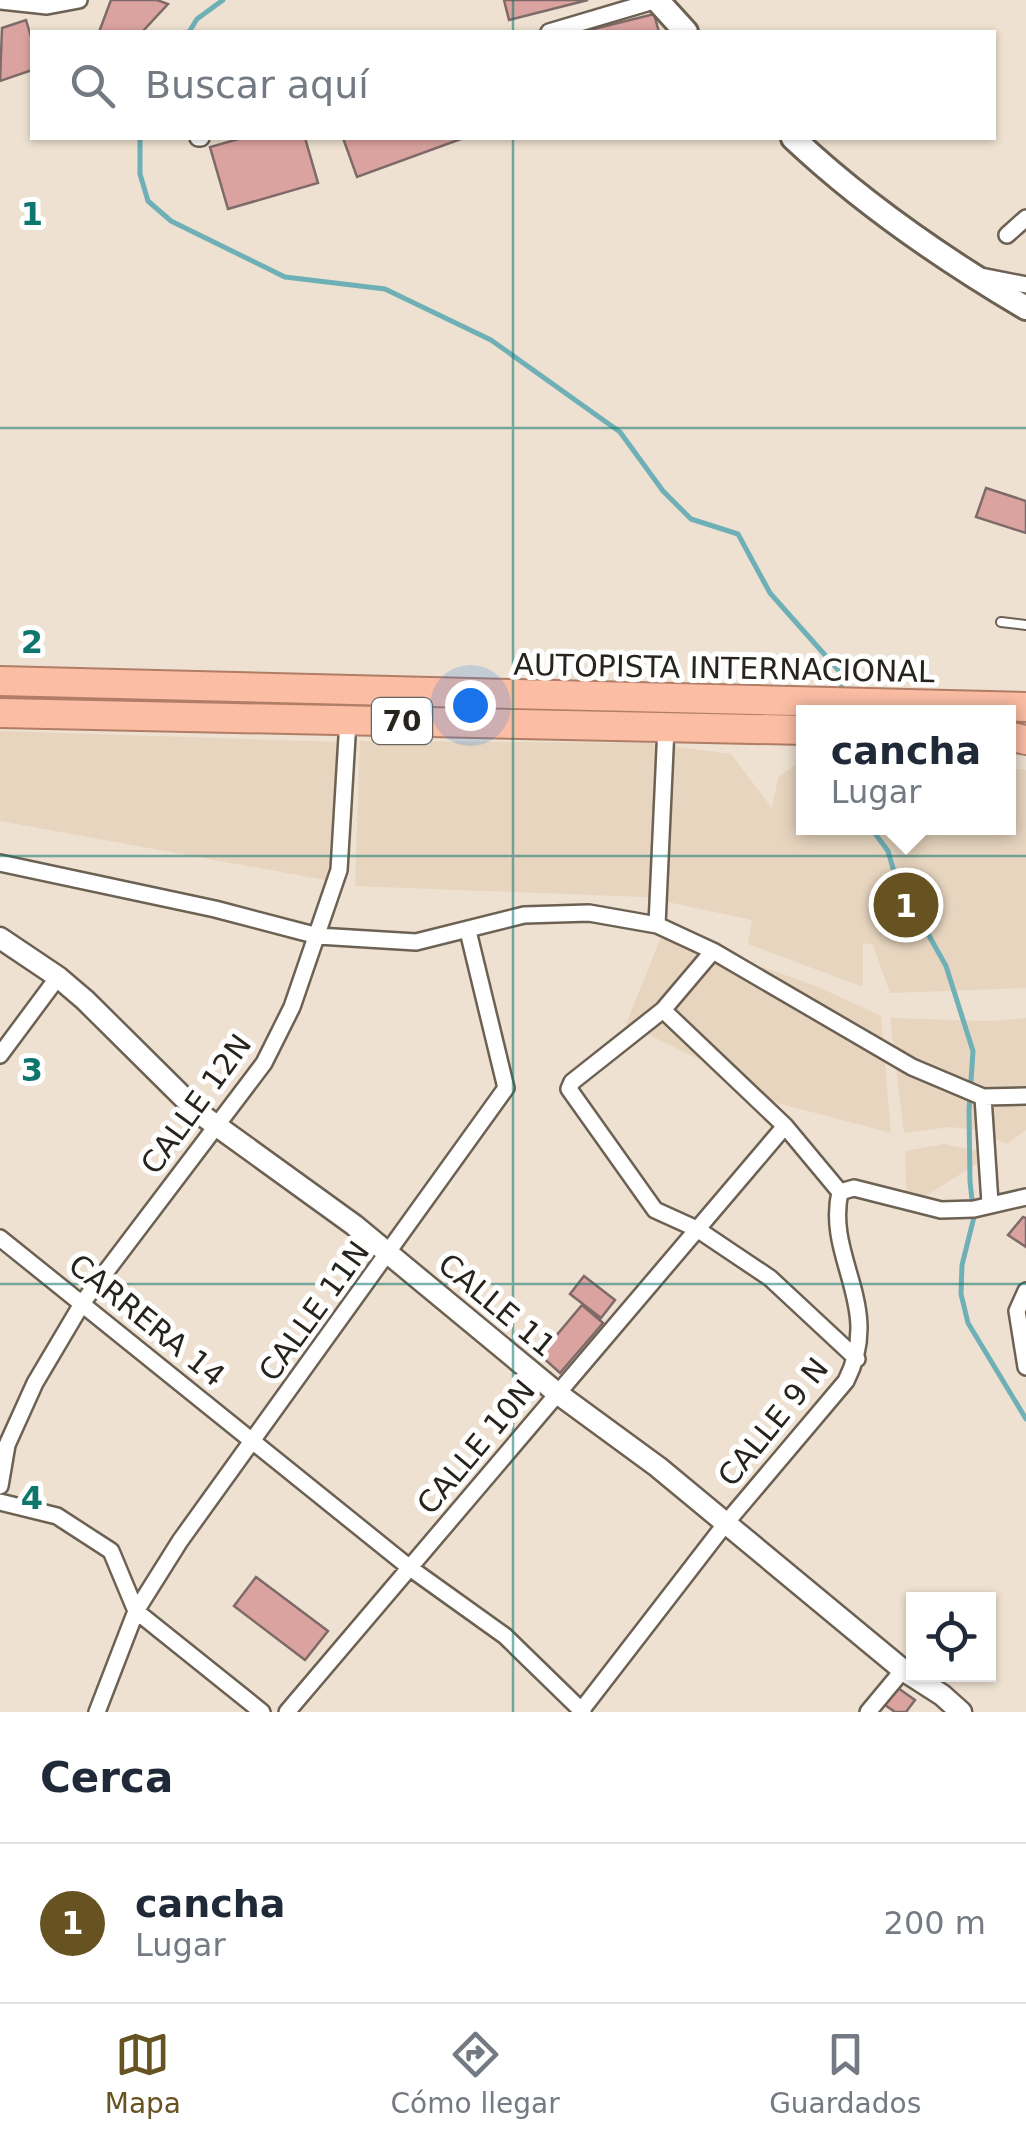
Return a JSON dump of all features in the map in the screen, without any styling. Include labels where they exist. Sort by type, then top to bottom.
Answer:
[{"type":"highway","name":"AUTOPISTA INTERNACIONAL","points":[[0,681],[915,705]]},
{"type":"highway","points":[[960,705],[1026,696]]},
{"type":"highway","name":"AUTOPISTA INTERNACIONAL","points":[[0,714],[796,730]]},
{"type":"main road","points":[[657,0],[684,30]]},
{"type":"main road","points":[[795,140],[895,223],[968,274],[1026,308]]},
{"type":"street","points":[[0,0],[47,6],[79,0]]},
{"type":"street","points":[[556,30],[657,0]]},
{"type":"street","points":[[1007,235],[1026,218]]},
{"type":"street","points":[[968,274],[1026,285]]},
{"type":"street","name":"CALLE 12N","points":[[0,1486],[7,1445],[83,1302],[264,1063],[292,1007],[339,870],[348,720]]},
{"type":"street","points":[[657,925],[666,727]]},
{"type":"street","points":[[0,863],[215,908],[318,936],[416,942],[524,915],[590,913],[657,925],[713,950],[912,1067],[983,1097],[1026,1096]]},
{"type":"street","name":"CALLE 11N","points":[[96,1712],[136,1612],[180,1541],[506,1088],[468,931]]},
{"type":"street","name":"CALLE 11","points":[[0,938],[58,977],[217,1127],[389,1254],[557,1393],[658,1467],[903,1670],[962,1712]]},
{"type":"street","points":[[713,950],[664,1010],[572,1082],[569,1089],[655,1210],[697,1229],[770,1278],[857,1359]]},
{"type":"street","points":[[0,1056],[58,977]]},
{"type":"street","points":[[664,1010],[784,1126],[840,1192],[854,1188],[942,1210],[1026,1197]]},
{"type":"street","points":[[983,1097],[990,1202]]},
{"type":"street","name":"CALLE 10N","points":[[288,1712],[784,1126]]},
{"type":"street","name":"CALLE 9 N","points":[[582,1712],[726,1523],[846,1381],[857,1359],[862,1329],[838,1222],[840,1192]]},
{"type":"street","name":"CARRERA 14","points":[[0,1238],[410,1568],[504,1636],[582,1712]]},
{"type":"street","points":[[1026,1291],[1017,1311],[1026,1367]]},
{"type":"street","points":[[0,1502],[57,1516],[111,1551],[136,1612],[262,1712]]},
{"type":"street","points":[[868,1712],[903,1670]]},
{"type":"lane","points":[[1001,622],[1026,625]]},
{"type":"shaded area","points":[[0,731],[342,742],[336,882],[0,821]]},
{"type":"shaded area","points":[[360,741],[649,743],[731,754],[772,808],[778,778],[796,764],[796,835],[1016,835],[1016,769],[1026,770],[1026,988],[890,993],[873,945],[863,943],[863,987],[748,944],[752,920],[644,897],[355,886]]},
{"type":"shaded area","points":[[663,932],[816,986],[881,1016],[891,1133],[774,1102],[726,1072],[626,1024]]},
{"type":"shaded area","points":[[890,1018],[1026,1018],[1026,1130],[1007,1144],[977,1130],[950,1127],[904,1133]]},
{"type":"shaded area","points":[[944,1144],[992,1154],[907,1208],[905,1151]]},
{"type":"building","points":[[111,0],[157,0],[168,4],[144,30],[100,30]]},
{"type":"building","points":[[504,0],[588,0],[509,20]]},
{"type":"building","points":[[654,14],[658,30],[590,30]]},
{"type":"building","points":[[26,20],[30,71],[0,81],[2,28]]},
{"type":"building","points":[[235,140],[306,140],[318,183],[228,209],[210,147]]},
{"type":"building","points":[[344,140],[458,140],[357,177]]},
{"type":"building","points":[[986,488],[1026,501],[1026,533],[976,517]]},
{"type":"building","points":[[1026,1218],[1026,1247],[1008,1235]]},
{"type":"building","points":[[584,1276],[615,1300],[601,1318],[570,1294]]},
{"type":"building","points":[[582,1305],[603,1323],[560,1373],[540,1355]]},
{"type":"building","points":[[256,1577],[328,1631],[305,1660],[234,1606]]},
{"type":"building","points":[[898,1688],[915,1700],[906,1712],[895,1712],[885,1705]]},
{"type":"waterway","points":[[190,30],[197,19],[223,0]]},
{"type":"waterway","points":[[140,140],[140,174],[148,201],[171,221],[285,277],[385,289],[491,340],[620,432],[663,491],[691,519],[738,534],[770,593],[840,672],[843,695]]},
{"type":"waterway","points":[[876,835],[946,966],[973,1051],[969,1110],[974,1217],[962,1265],[961,1294],[968,1323],[1026,1419]]},
{"type":"place","name":"cancha","points":[[906,905]]}]
